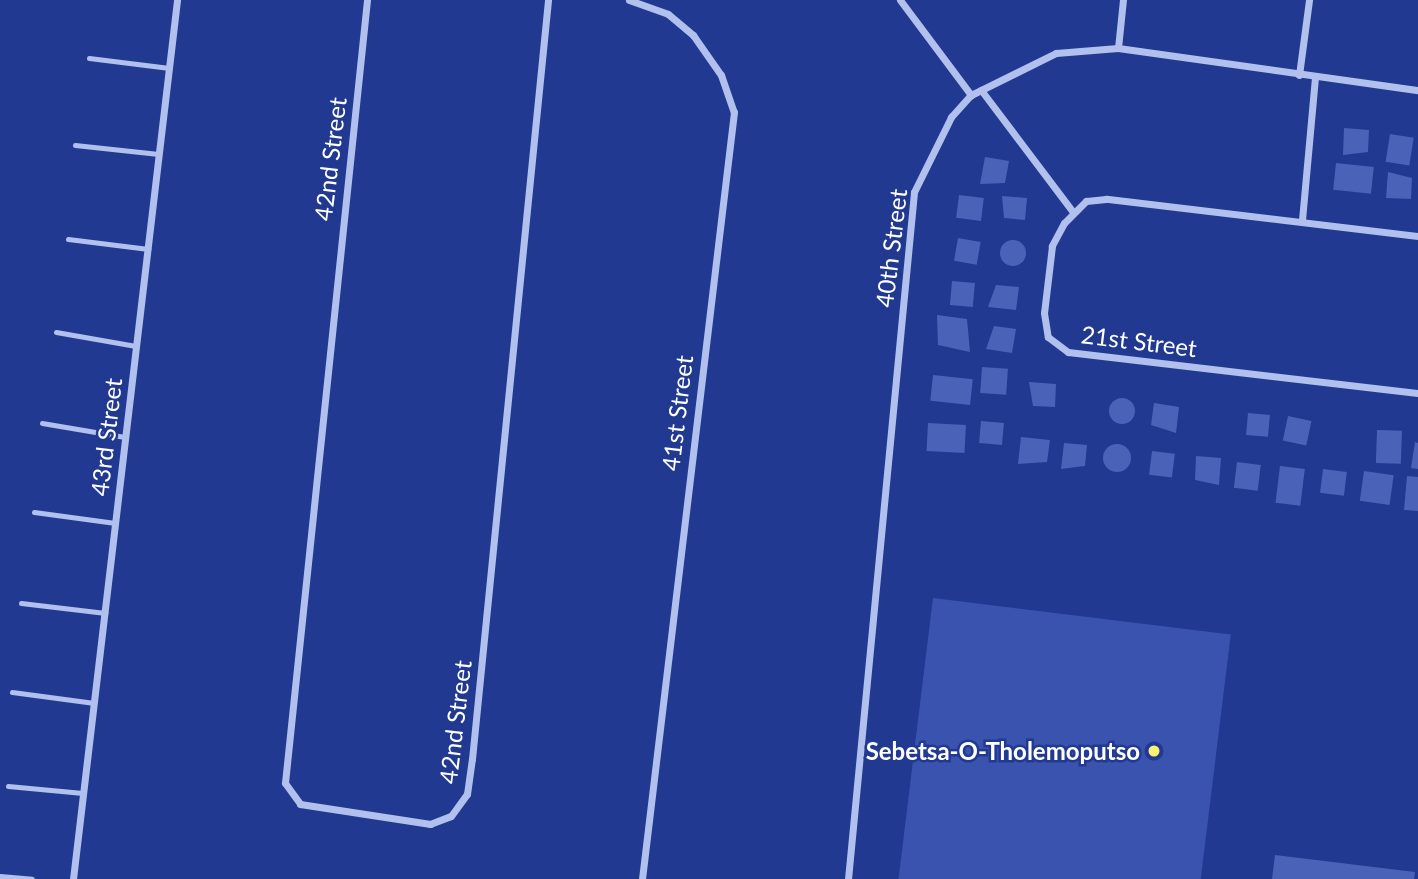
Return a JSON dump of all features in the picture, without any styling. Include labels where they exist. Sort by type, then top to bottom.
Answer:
[{"type":"street","name":"43rd Street","points":[[73,879],[177,0]]},
{"type":"street","name":"42nd Street","points":[[367,0],[285,783],[300,804],[430,824],[451,816],[467,794],[471,771],[548,0]]},
{"type":"street","name":"41st Street","points":[[629,0],[668,14],[693,35],[721,75],[734,112],[642,879]]},
{"type":"street","points":[[900,0],[971,95]]},
{"type":"street","points":[[1118,48],[1123,0]]},
{"type":"street","points":[[1299,75],[1309,0]]},
{"type":"street","name":"40th Street","points":[[848,879],[914,192],[934,143],[971,95],[1056,53],[1118,48],[1418,90]]},
{"type":"street","points":[[1302,220],[1315,77]]},
{"type":"street","points":[[981,90],[1073,212],[1086,201],[1106,199],[1302,220],[1418,236]]},
{"type":"street","name":"21st Street","points":[[1073,212],[1052,247],[1045,326],[1057,346],[1068,352],[1418,393]]},
{"type":"lane","points":[[89,58],[169,68]]},
{"type":"lane","points":[[75,145],[159,154]]},
{"type":"lane","points":[[68,239],[148,249]]},
{"type":"lane","points":[[56,332],[136,346]]},
{"type":"lane","points":[[41,423],[125,437]]},
{"type":"lane","points":[[34,512],[115,523]]},
{"type":"lane","points":[[20,603],[105,613]]},
{"type":"lane","points":[[12,692],[94,703]]},
{"type":"lane","points":[[8,786],[83,793]]},
{"type":"lane","points":[[0,876],[32,879]]},
{"type":"shaded area","points":[[933,598],[1231,635],[1201,879],[899,879]]},
{"type":"building","points":[[1344,128],[1369,130],[1368,152],[1343,155]]},
{"type":"building","points":[[1390,134],[1414,138],[1409,165],[1386,162]]},
{"type":"building","points":[[985,157],[1009,161],[1005,183],[980,184]]},
{"type":"building","points":[[1336,163],[1374,167],[1371,194],[1333,190]]},
{"type":"building","points":[[1388,172],[1412,178],[1411,199],[1386,198]]},
{"type":"building","points":[[959,195],[984,198],[981,221],[956,218]]},
{"type":"building","points":[[1002,196],[1027,198],[1025,220],[1004,218]]},
{"type":"building","points":[[958,238],[981,242],[977,265],[954,261]]},
{"type":"building","points":[[1013,240],[1022,244],[1026,253],[1022,262],[1013,266],[1004,262],[1000,253],[1004,244]]},
{"type":"building","points":[[952,281],[975,283],[973,307],[950,305]]},
{"type":"building","points":[[996,285],[1019,287],[1016,310],[988,307]]},
{"type":"building","points":[[937,315],[967,319],[970,352],[938,345]]},
{"type":"building","points":[[994,326],[1016,329],[1012,353],[986,349]]},
{"type":"building","points":[[982,367],[1008,369],[1006,395],[980,393]]},
{"type":"building","points":[[933,375],[973,379],[970,405],[930,401]]},
{"type":"building","points":[[1029,382],[1056,384],[1055,407],[1033,406]]},
{"type":"building","points":[[1122,398],[1131,402],[1135,411],[1131,420],[1122,424],[1113,420],[1109,411],[1113,402]]},
{"type":"building","points":[[1154,403],[1179,407],[1176,433],[1151,425]]},
{"type":"building","points":[[1248,413],[1270,415],[1268,437],[1246,435]]},
{"type":"building","points":[[1288,416],[1311,421],[1306,445],[1283,440]]},
{"type":"building","points":[[981,421],[1004,423],[1002,445],[979,443]]},
{"type":"building","points":[[928,423],[966,425],[964,453],[927,451]]},
{"type":"building","points":[[1377,430],[1402,431],[1401,464],[1376,463]]},
{"type":"building","points":[[1021,437],[1050,440],[1047,462],[1018,464]]},
{"type":"building","points":[[1415,442],[1418,443],[1418,469],[1411,468]]},
{"type":"building","points":[[1064,443],[1087,445],[1085,466],[1061,469]]},
{"type":"building","points":[[1117,444],[1127,448],[1131,458],[1127,468],[1117,472],[1107,468],[1103,458],[1107,448]]},
{"type":"building","points":[[1152,451],[1175,454],[1172,478],[1149,475]]},
{"type":"building","points":[[1196,456],[1221,458],[1219,485],[1195,480]]},
{"type":"building","points":[[1237,462],[1261,465],[1258,491],[1234,488]]},
{"type":"building","points":[[1280,466],[1305,469],[1300,506],[1275,503]]},
{"type":"building","points":[[1323,469],[1347,472],[1344,496],[1320,493]]},
{"type":"building","points":[[1364,471],[1394,475],[1390,505],[1360,501]]},
{"type":"building","points":[[1407,476],[1418,477],[1418,511],[1404,510]]},
{"type":"building","points":[[1275,855],[1415,872],[1414,879],[1272,879]]},
{"type":"place","name":"Sebetsa-O-Tholemoputso","points":[[1154,751]]}]
